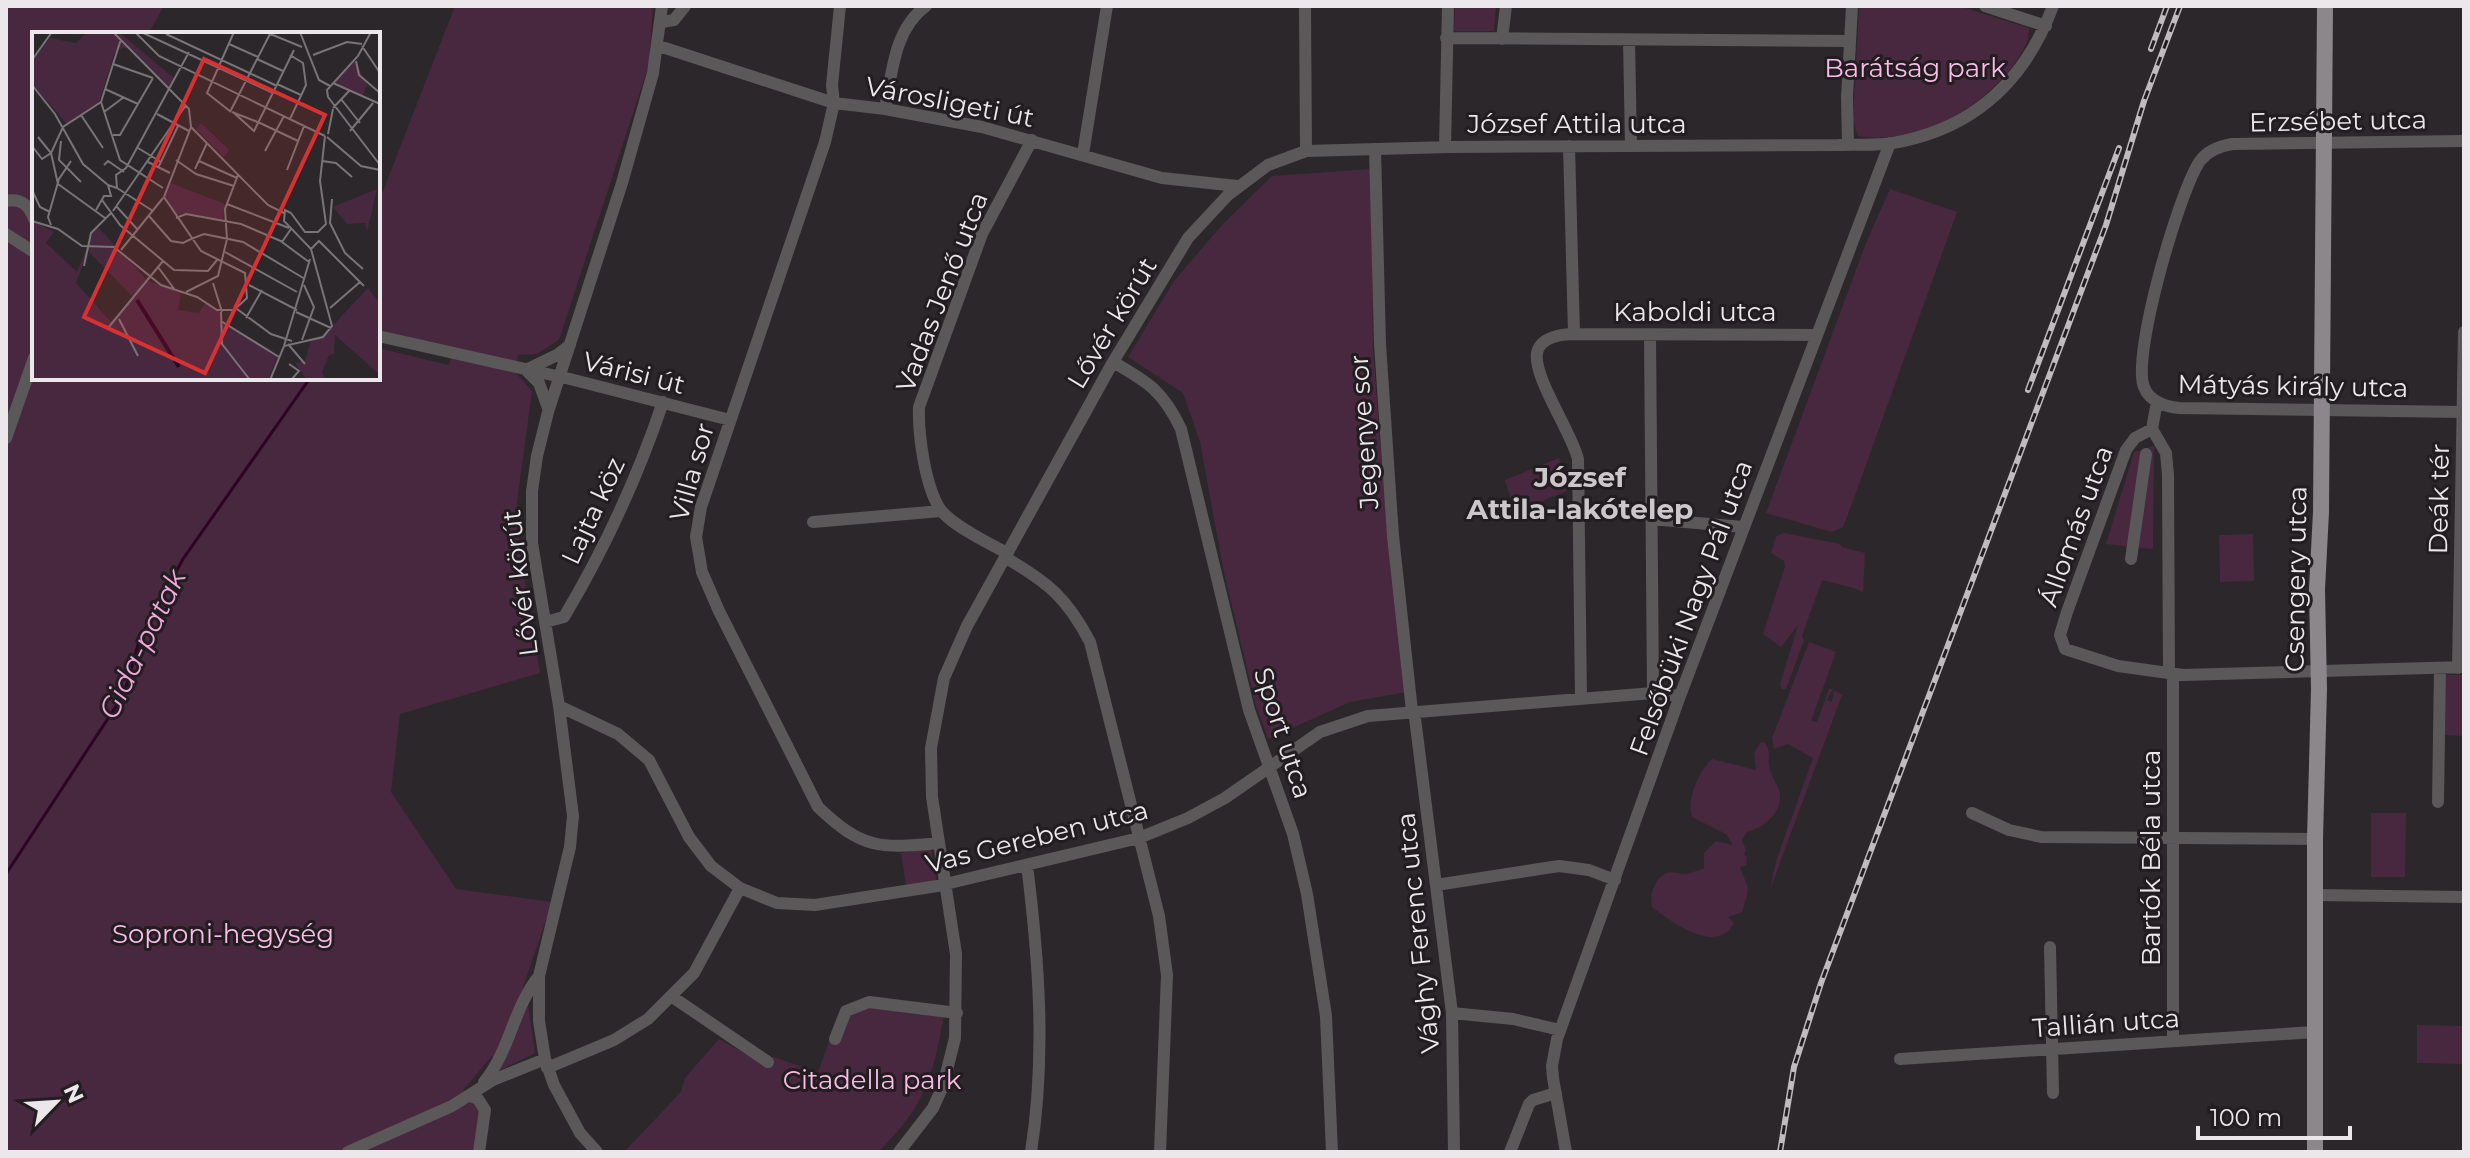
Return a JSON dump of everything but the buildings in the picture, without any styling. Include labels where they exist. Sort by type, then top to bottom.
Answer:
[{"type":"main road","name":"Csengery utca","points":[[2315,1152],[2317,589],[2321,512],[2325,6]]},
{"type":"street","name":"Lővér körút","points":[[597,1152],[570,1118],[546,1064],[539,1021],[539,976],[570,847],[573,816],[559,706],[532,543],[532,491],[548,412],[622,183],[659,46],[662,6]]},
{"type":"street","points":[[662,22],[674,20],[685,6]]},
{"type":"street","name":"Villa sor","points":[[840,6],[832,85],[834,103],[825,142],[701,507],[696,537],[702,572],[719,611],[818,807],[840,828],[869,844],[898,847],[938,843]]},
{"type":"street","points":[[885,109],[901,38],[914,14],[926,6]]},
{"type":"street","points":[[1083,154],[1107,6]]},
{"type":"street","points":[[1305,6],[1306,151]]},
{"type":"street","points":[[1445,147],[1448,6]]},
{"type":"street","points":[[1502,39],[1506,6]]},
{"type":"street","points":[[1848,145],[1848,41],[1852,6]]},
{"type":"street","points":[[1985,6],[2046,26]]},
{"type":"street","points":[[1890,143],[1923,136],[1970,117],[2002,90],[2025,63],[2046,26],[2053,6]]},
{"type":"street","points":[[1446,38],[1848,41]]},
{"type":"street","points":[[1629,40],[1631,146]]},
{"type":"street","name":"Városligeti út","points":[[659,46],[834,103],[885,109],[1032,140],[1162,178],[1237,186]]},
{"type":"street","name":"Vadas Jenő utca","points":[[941,511],[931,489],[919,425],[919,407],[982,234],[1032,140]]},
{"type":"street","name":"Erzsébet utca","points":[[2141,373],[2150,304],[2159,275],[2194,172],[2201,159],[2214,149],[2232,144],[2464,141]]},
{"type":"street","name":"József Attila utca","points":[[1306,151],[1890,143]]},
{"type":"street","name":"Felsőbüki Nagy Pál utca","points":[[1560,1124],[1552,1066],[1560,1030],[1680,696],[1890,143]]},
{"type":"street","points":[[1569,146],[1574,334],[1551,338],[1543,343],[1537,353],[1539,371],[1575,444],[1578,459],[1581,699]]},
{"type":"street","name":"Jegenye sor","points":[[1375,149],[1378,307],[1393,536],[1413,710]]},
{"type":"street","name":"Lővér körút","points":[[899,1152],[923,1124],[943,1086],[955,1038],[956,954],[932,797],[931,748],[939,696],[953,654],[1113,362],[1188,238],[1237,186],[1282,158],[1306,151]]},
{"type":"street","points":[[6,201],[21,201],[32,215]]},
{"type":"street","points":[[6,234],[32,251]]},
{"type":"street","name":"Deák tér","points":[[2461,667],[2464,332]]},
{"type":"street","name":"Kaboldi utca","points":[[1574,334],[1817,335]]},
{"type":"street","points":[[1650,335],[1653,693]]},
{"type":"street","name":"Várisi út","points":[[380,336],[730,420]]},
{"type":"street","name":"Várisi út","points":[[526,370],[557,355],[572,343]]},
{"type":"street","name":"Sport utca","points":[[1113,362],[1151,385],[1169,404],[1181,429],[1249,710],[1293,834],[1315,939],[1329,1051],[1332,1152]]},
{"type":"street","points":[[6,438],[32,364]]},
{"type":"street","points":[[526,370],[539,383],[548,412]]},
{"type":"street","name":"Mátyás király utca","points":[[2141,373],[2144,388],[2157,403],[2179,408],[2463,412]]},
{"type":"street","name":"Lajta köz","points":[[545,622],[564,617],[585,581],[651,439],[663,402]]},
{"type":"street","points":[[2152,429],[2157,403]]},
{"type":"street","name":"Állomás utca","points":[[2152,429],[2135,438],[2126,450],[2060,635],[2065,649],[2118,666],[2171,674]]},
{"type":"street","name":"Bartók Béla utca","points":[[2152,429],[2166,453],[2168,475],[2173,1041]]},
{"type":"street","points":[[2131,559],[2146,454]]},
{"type":"street","points":[[813,522],[941,511],[1056,591],[1075,613],[1090,642],[1159,916],[1167,975],[1160,1152]]},
{"type":"street","points":[[1651,519],[1743,527]]},
{"type":"street","points":[[2171,674],[2461,667]]},
{"type":"street","points":[[2438,802],[2440,668]]},
{"type":"street","name":"Vas Gereben utca","points":[[559,706],[618,734],[649,760],[689,837],[711,866],[740,888],[777,903],[815,905],[946,884],[1139,838],[1188,818],[1225,798],[1320,732],[1368,716],[1653,693],[1680,696]]},
{"type":"street","name":"Vághy Ferenc utca","points":[[1413,710],[1452,1013],[1454,1152]]},
{"type":"street","points":[[1972,813],[2009,830],[2041,837],[2315,839]]},
{"type":"street","points":[[1027,865],[1037,943],[1041,1020],[1031,1152]]},
{"type":"street","points":[[1436,885],[1559,866],[1589,870],[1615,880]]},
{"type":"street","points":[[481,1085],[614,1040],[648,1019],[694,973],[740,888]]},
{"type":"street","points":[[2315,895],[2464,897]]},
{"type":"street","points":[[2050,947],[2053,1093]]},
{"type":"street","points":[[348,1152],[470,1096],[498,1061],[527,991],[539,976]]},
{"type":"street","points":[[671,996],[768,1062]]},
{"type":"street","points":[[835,1039],[846,1011],[869,1002],[957,1013]]},
{"type":"street","points":[[1452,1013],[1513,1019],[1560,1030]]},
{"type":"street","name":"Tallián utca","points":[[1900,1059],[2315,1032]]},
{"type":"street","points":[[1510,1152],[1529,1104],[1556,1093]]},
{"type":"street","points":[[470,1096],[478,1099],[485,1110],[479,1152]]},
{"type":"street","points":[[1559,1152],[1560,1124]]},
{"type":"street","points":[[1560,1124],[1566,1152]]},
{"type":"green space","name":"Soproni-hegység","points":[[6,6],[164,6],[149,32],[32,32],[32,380],[380,380],[380,348],[449,365],[452,355],[380,337],[380,199],[455,6],[653,6],[649,64],[559,340],[537,354],[518,355],[515,372],[532,391],[517,502],[519,546],[540,673],[400,714],[391,792],[456,889],[552,902],[498,1061],[492,1056],[463,1090],[483,1111],[476,1152],[6,1152]]},
{"type":"green space","points":[[1455,6],[1496,6],[1494,31],[1454,31]]},
{"type":"green space","name":"Barátság park","points":[[1859,6],[1959,6],[2029,28],[2029,33],[2012,67],[1998,83],[1963,111],[1944,122],[1902,136],[1858,136],[1853,120]]},
{"type":"green space","points":[[1371,169],[1373,349],[1387,532],[1407,692],[1350,702],[1268,739],[1256,706],[1224,573],[1200,442],[1183,393],[1128,357],[1174,281],[1222,225],[1272,176]]},
{"type":"green space","points":[[1890,189],[1957,212],[1843,527],[1832,532],[1766,513],[1866,243]]},
{"type":"green space","points":[[2154,446],[2153,549],[2106,544],[2134,452]]},
{"type":"green space","points":[[1559,458],[1567,491],[1515,512],[1505,480]]},
{"type":"green space","points":[[1784,533],[1840,544],[1865,553],[1863,593],[1822,580],[1802,636],[1804,640],[1786,689],[1782,689],[1780,684],[1798,625],[1781,647],[1763,634],[1785,566],[1784,561],[1771,553],[1776,536]]},
{"type":"green space","points":[[2253,534],[2254,581],[2220,582],[2219,535]]},
{"type":"green space","points":[[1809,642],[1836,652],[1811,721],[1817,722],[1829,689],[1833,689],[1827,700],[1832,702],[1834,690],[1842,695],[1770,890],[1776,861],[1813,758],[1788,744],[1774,749],[1772,738]]},
{"type":"green space","points":[[2443,675],[2464,675],[2464,736],[2444,735]]},
{"type":"green space","points":[[1764,742],[1780,797],[1772,817],[1760,827],[1747,832],[1742,840],[1747,857],[1746,865],[1740,867],[1748,888],[1742,912],[1728,917],[1734,923],[1717,937],[1694,933],[1652,907],[1654,888],[1662,875],[1667,873],[1685,874],[1704,869],[1704,853],[1716,841],[1733,845],[1726,834],[1692,817],[1692,795],[1703,770],[1712,759],[1756,770],[1754,753]]},
{"type":"green space","points":[[2371,813],[2406,813],[2405,877],[2371,877]]},
{"type":"green space","points":[[931,848],[936,880],[906,886],[901,853]]},
{"type":"green space","points":[[528,1004],[535,1053],[496,1072]]},
{"type":"green space","name":"Citadella park","points":[[861,1007],[944,1015],[931,1073],[917,1105],[878,1152],[624,1152],[681,1092],[685,1078],[719,1039],[766,1066],[773,1057],[818,1072],[834,1028],[845,1031],[851,1013]]},
{"type":"green space","points":[[2417,1025],[2464,1026],[2464,1064],[2417,1063]]},
{"type":"waterway","name":"Gida-patak","points":[[6,874],[124,694],[140,638],[183,559],[309,380]]},
{"type":"railway","points":[[2151,49],[2167,6]]},
{"type":"railway","points":[[1780,1152],[1794,1067],[1821,983],[2106,225],[2144,101],[2180,6]]},
{"type":"railway","points":[[2028,390],[2119,148]]},
{"type":"district","name":"József Attila-lakótelep","points":[[1580,493]]}]
